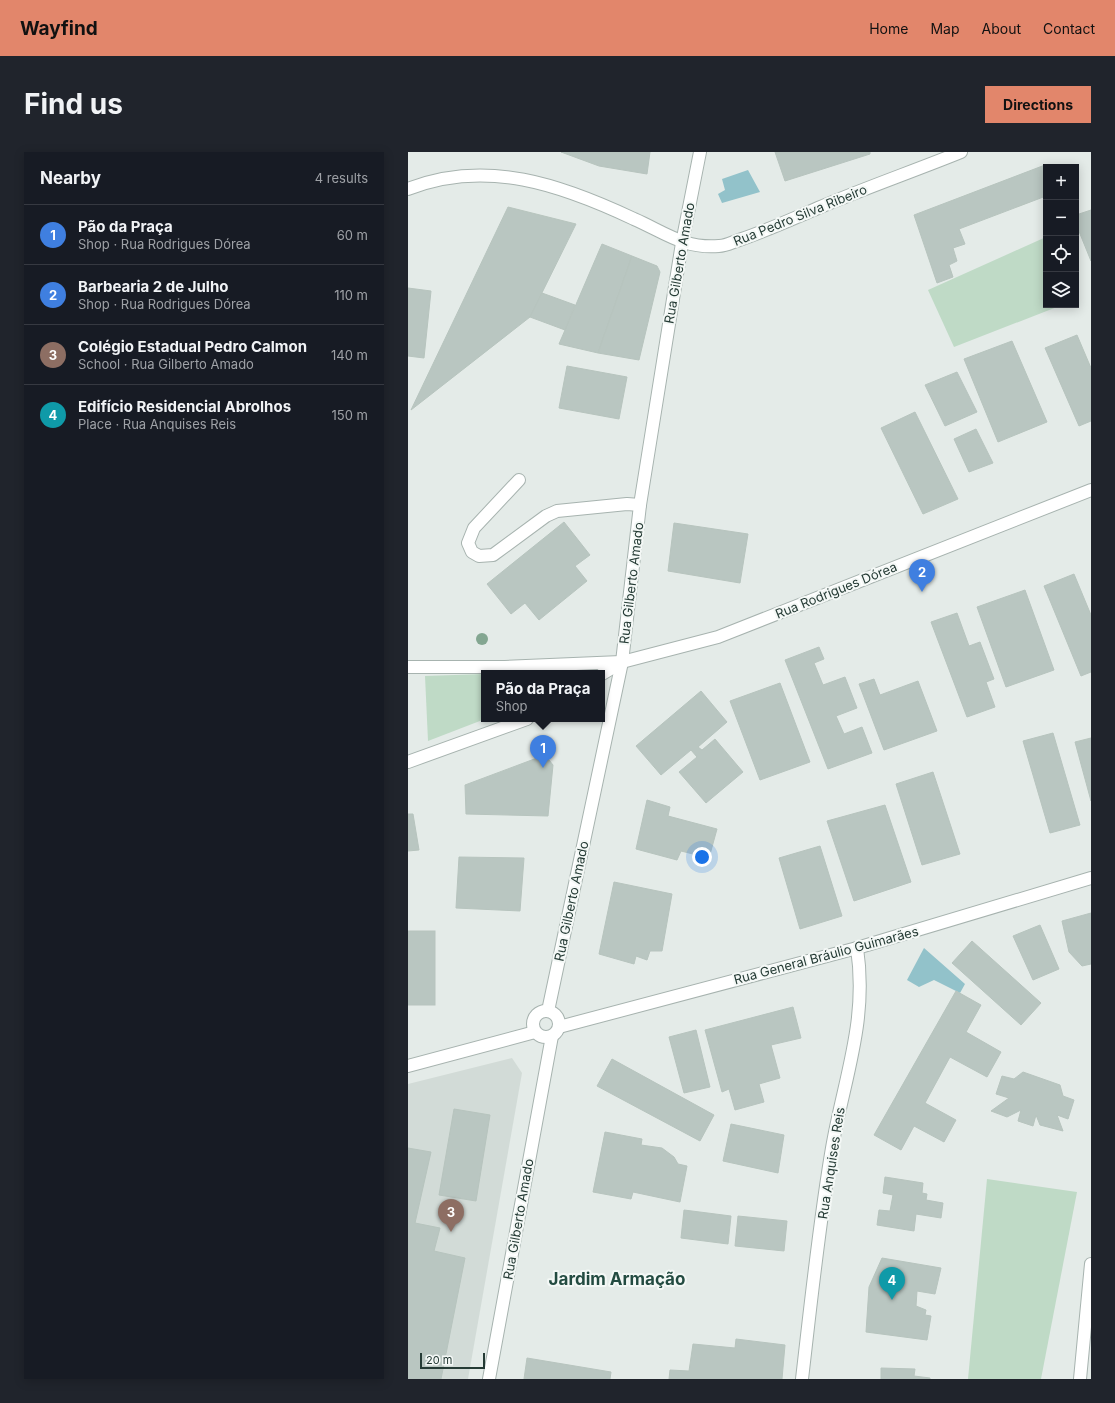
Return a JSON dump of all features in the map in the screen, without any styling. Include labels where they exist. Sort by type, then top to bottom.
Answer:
[{"type":"street","name":"Rua Gilberto Amado","points":[[548,1011],[622,662],[640,505],[682,243],[700,152]]},
{"type":"street","name":"Rua Pedro Silva Ribeiro","points":[[408,189],[424,183],[458,175],[500,176],[549,185],[594,200],[682,243],[720,246],[758,234],[817,204],[961,152]]},
{"type":"street","points":[[518,480],[474,528],[468,543],[472,552],[479,556],[493,555],[546,516],[557,511],[628,504],[640,505]]},
{"type":"street","name":"Rua Rodrigues Dórea","points":[[605,672],[622,662],[718,637],[1091,490]]},
{"type":"street","points":[[408,667],[505,667],[622,662]]},
{"type":"street","points":[[408,762],[519,722]]},
{"type":"street","name":"Rua General Bráulio Guimarães","points":[[556,1031],[857,948],[1091,878]]},
{"type":"street","name":"Rua Anquises Reis","points":[[802,1379],[832,1148],[859,1020],[861,991],[857,948]]},
{"type":"street","points":[[542,1011],[548,1011],[554,1014],[558,1020],[556,1031],[546,1038],[535,1032],[532,1026],[536,1015],[542,1011]]},
{"type":"street","name":"Rua Gilberto Amado","points":[[489,1379],[556,1031]]},
{"type":"street","points":[[408,1066],[535,1032]]},
{"type":"street","points":[[1080,1379],[1091,1264]]},
{"type":"shaded area","points":[[512,1058],[522,1073],[468,1379],[408,1379],[408,1084]]},
{"type":"green space","points":[[1043,238],[1043,308],[1054,308],[954,347],[928,290]]},
{"type":"green space","points":[[481,674],[481,721],[428,741],[425,676]]},
{"type":"green space","points":[[987,1179],[1077,1192],[1041,1379],[968,1379]]},
{"type":"water","points":[[748,170],[760,192],[722,203],[718,194],[725,190],[722,179]]},
{"type":"water","points":[[924,948],[965,984],[960,993],[934,980],[919,987],[907,980]]},
{"type":"building","points":[[561,152],[650,152],[647,174],[599,166]]},
{"type":"building","points":[[775,152],[870,152],[870,154],[785,181]]},
{"type":"building","points":[[1043,166],[1043,197],[959,229],[965,244],[953,248],[957,261],[949,265],[953,277],[937,283],[914,215]]},
{"type":"building","points":[[508,207],[576,224],[530,317],[411,410]]},
{"type":"building","points":[[1091,210],[1091,261],[1079,231],[1079,214]]},
{"type":"building","points":[[602,244],[632,256],[598,353],[559,344]]},
{"type":"building","points":[[632,256],[657,266],[660,272],[639,360],[598,353]]},
{"type":"building","points":[[408,288],[431,291],[424,358],[408,356]]},
{"type":"building","points":[[542,293],[575,305],[565,330],[530,317]]},
{"type":"building","points":[[1077,335],[1091,368],[1091,421],[1079,426],[1045,348]]},
{"type":"building","points":[[1012,341],[1047,422],[998,442],[964,359]]},
{"type":"building","points":[[567,366],[627,377],[619,419],[559,408]]},
{"type":"building","points":[[957,372],[977,412],[945,426],[925,385]]},
{"type":"building","points":[[915,412],[958,499],[923,514],[881,428]]},
{"type":"building","points":[[976,429],[993,463],[969,472],[954,439]]},
{"type":"building","points":[[564,522],[590,555],[575,566],[587,581],[539,620],[525,603],[511,614],[487,584]]},
{"type":"building","points":[[674,523],[748,534],[740,583],[668,571]]},
{"type":"building","points":[[1074,574],[1091,615],[1091,672],[1081,676],[1044,586]]},
{"type":"building","points":[[1025,590],[1054,670],[1006,687],[977,607]]},
{"type":"building","points":[[957,613],[969,646],[980,642],[994,679],[986,682],[995,707],[967,717],[931,622]]},
{"type":"building","points":[[819,647],[824,659],[814,663],[823,685],[845,677],[857,708],[836,716],[844,734],[862,727],[872,753],[828,769],[785,660]]},
{"type":"building","points":[[874,679],[880,695],[918,681],[937,731],[884,750],[859,684]]},
{"type":"building","points":[[780,683],[810,762],[760,780],[730,701]]},
{"type":"building","points":[[701,691],[727,722],[698,747],[702,750],[715,739],[743,772],[706,803],[679,772],[697,757],[691,750],[661,775],[636,746]]},
{"type":"building","points":[[1053,733],[1080,825],[1050,833],[1023,741]]},
{"type":"building","points":[[1091,738],[1091,801],[1075,742]]},
{"type":"building","points":[[545,755],[553,765],[548,816],[466,814],[465,785]]},
{"type":"building","points":[[933,772],[960,854],[922,865],[896,784]]},
{"type":"building","points":[[647,800],[670,807],[668,816],[717,829],[709,858],[681,851],[677,860],[636,849]]},
{"type":"building","points":[[885,805],[911,882],[854,901],[827,821]]},
{"type":"building","points":[[408,814],[413,814],[419,850],[408,851]]},
{"type":"building","points":[[820,846],[842,916],[800,929],[779,858]]},
{"type":"building","points":[[459,857],[524,858],[520,911],[456,908]]},
{"type":"building","points":[[614,882],[672,894],[662,951],[650,951],[647,960],[636,956],[634,964],[599,954]]},
{"type":"building","points":[[1091,913],[1091,964],[1082,966],[1069,952],[1062,921]]},
{"type":"building","points":[[1040,925],[1059,969],[1033,980],[1013,936]]},
{"type":"building","points":[[408,931],[435,931],[435,1005],[408,1005]]},
{"type":"building","points":[[972,941],[1041,1003],[1021,1025],[952,963]]},
{"type":"building","points":[[956,991],[981,1005],[966,1032],[1001,1052],[987,1077],[950,1057],[925,1103],[956,1120],[944,1142],[914,1126],[901,1150],[874,1135]]},
{"type":"building","points":[[793,1007],[801,1038],[771,1045],[780,1078],[759,1084],[764,1102],[735,1110],[729,1089],[722,1092],[705,1030]]},
{"type":"building","points":[[696,1030],[710,1087],[684,1093],[669,1037]]},
{"type":"building","points":[[612,1059],[714,1115],[700,1141],[597,1086]]},
{"type":"building","points":[[1023,1072],[1060,1085],[1063,1096],[1074,1100],[1068,1119],[1057,1115],[1063,1131],[1040,1125],[1036,1115],[1033,1126],[1018,1121],[1021,1110],[1007,1117],[991,1111],[1009,1098],[996,1094],[1002,1076],[1014,1079]]},
{"type":"building","points":[[454,1109],[490,1115],[476,1201],[439,1195]]},
{"type":"building","points":[[731,1124],[784,1135],[778,1173],[723,1161]]},
{"type":"building","points":[[605,1132],[642,1139],[641,1145],[662,1148],[674,1157],[678,1164],[687,1166],[680,1202],[633,1192],[631,1199],[593,1192]]},
{"type":"building","points":[[408,1148],[431,1152],[415,1223],[440,1228],[434,1251],[465,1258],[441,1379],[408,1379]]},
{"type":"building","points":[[885,1177],[923,1183],[922,1193],[927,1194],[926,1200],[943,1203],[941,1218],[916,1214],[914,1231],[877,1225],[879,1210],[890,1211],[893,1195],[883,1193]]},
{"type":"building","points":[[684,1210],[731,1216],[728,1244],[681,1238]]},
{"type":"building","points":[[738,1216],[787,1221],[784,1251],[735,1246]]},
{"type":"building","points":[[882,1258],[941,1268],[935,1294],[917,1291],[916,1306],[926,1310],[925,1315],[931,1316],[927,1340],[866,1332],[869,1287]]},
{"type":"building","points":[[736,1339],[785,1345],[782,1379],[669,1379],[670,1370],[689,1371],[693,1344],[735,1348]]},
{"type":"building","points":[[527,1358],[611,1372],[610,1379],[524,1379]]},
{"type":"building","points":[[881,1368],[915,1369],[914,1376],[930,1379],[881,1379]]},
{"type":"place","name":"Barbearia 2 de Julho","points":[[922,592]]},
{"type":"place","name":"Pão da Praça","points":[[543,768]]},
{"type":"place","name":"Colégio Estadual Pedro Calmon","points":[[451,1232]]},
{"type":"place","name":"Edifício Residencial Abrolhos","points":[[892,1300]]},
{"type":"district","name":"Jardim Armação","points":[[617,1279]]}]
